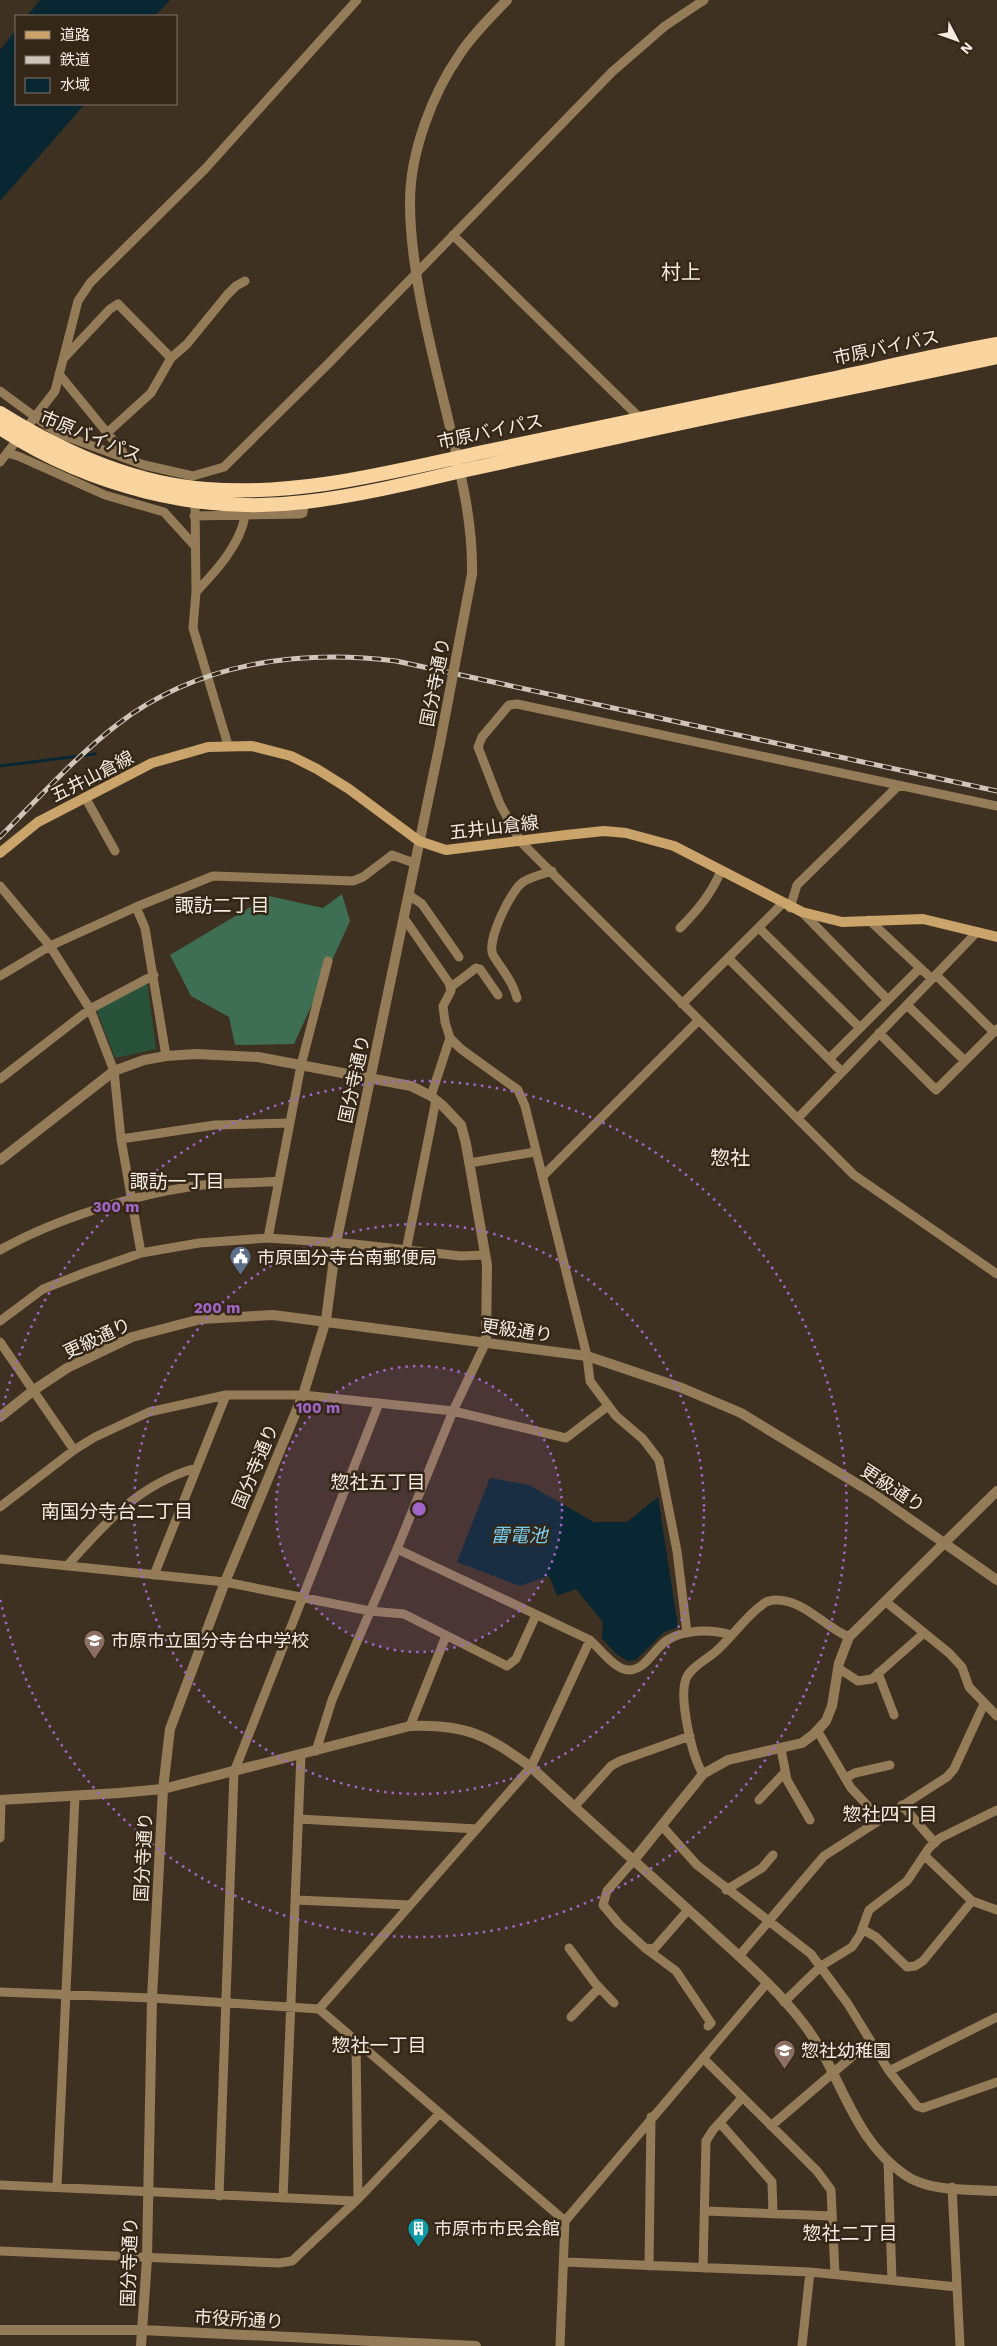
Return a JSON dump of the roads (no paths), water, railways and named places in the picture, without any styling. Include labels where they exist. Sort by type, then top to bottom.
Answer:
[{"type":"highway","name":"市原バイパス","points":[[0,428],[151,480],[205,489],[242,491],[294,488],[376,476],[457,457],[997,344]]},
{"type":"highway","name":"市原バイパス","points":[[0,413],[21,434],[81,471],[146,492],[194,501],[237,504],[304,502],[375,490],[997,357]]},
{"type":"main road","name":"五井山倉線","points":[[0,853],[25,831],[85,797],[165,758],[208,747],[228,745],[272,750],[304,762],[349,789],[419,841],[446,850],[604,831],[626,833],[674,846],[787,906],[802,912],[842,922],[923,919],[997,937]]},
{"type":"street","points":[[0,462],[55,391],[61,361],[78,301],[90,283],[205,169],[357,0]]},
{"type":"street","name":"国分寺通り","points":[[141,2346],[147,2259],[152,1998],[163,1789],[170,1729],[225,1582],[303,1395],[326,1320],[336,1243],[440,743],[472,574],[470,531],[457,457],[416,271],[410,202],[417,149],[427,117],[444,81],[459,54],[507,0]]},
{"type":"street","points":[[0,391],[57,433],[144,465],[194,476],[224,467],[329,363],[416,271],[612,72],[665,26],[704,0]]},
{"type":"street","points":[[453,235],[641,418]]},
{"type":"street","points":[[107,433],[151,393],[171,358],[187,344],[227,295],[236,286],[245,281]]},
{"type":"street","points":[[61,361],[110,309],[118,304],[171,358]]},
{"type":"street","points":[[59,374],[122,451],[125,458]]},
{"type":"street","points":[[7,453],[18,456],[105,496],[164,512],[194,545]]},
{"type":"street","points":[[194,501],[196,592],[192,611],[193,628],[228,745]]},
{"type":"street","points":[[194,516],[300,514],[303,512],[304,502]]},
{"type":"street","points":[[196,592],[221,564],[242,529],[245,516]]},
{"type":"street","points":[[997,806],[517,704],[509,705],[482,737],[478,747],[500,804],[520,841],[854,1175],[997,1274]]},
{"type":"street","points":[[682,1004],[759,928],[787,906],[797,886],[898,786]]},
{"type":"street","points":[[85,797],[115,851]]},
{"type":"street","points":[[0,976],[50,946],[136,907],[213,876],[353,881],[363,877],[392,855],[414,863]]},
{"type":"street","points":[[517,998],[514,984],[492,953],[492,942],[500,918],[516,888],[524,881],[552,871]]},
{"type":"street","points":[[680,928],[703,905],[714,889],[721,871]]},
{"type":"street","points":[[0,886],[50,946],[90,1009],[114,1071],[121,1139],[141,1253]]},
{"type":"street","points":[[409,895],[422,904],[459,957]]},
{"type":"street","points":[[136,907],[146,928],[166,1056]]},
{"type":"street","points":[[802,912],[888,1000]]},
{"type":"street","points":[[404,918],[451,987]]},
{"type":"street","points":[[869,920],[920,968],[934,977],[996,1030],[936,1090],[880,1033]]},
{"type":"street","points":[[759,928],[860,1028]]},
{"type":"street","points":[[798,1118],[977,932]]},
{"type":"street","points":[[729,959],[842,1072]]},
{"type":"street","points":[[268,1238],[301,1065],[328,961]]},
{"type":"street","points":[[498,995],[480,969],[476,968],[451,987],[443,1006],[445,1022],[450,1038],[518,1090],[525,1106],[544,1176],[587,1356],[590,1381],[616,1416],[643,1439],[659,1460],[677,1551],[687,1633]]},
{"type":"street","points":[[829,1059],[920,968]]},
{"type":"street","points":[[0,1079],[90,1009],[154,975]]},
{"type":"street","points":[[907,1005],[965,1061]]},
{"type":"street","points":[[544,1176],[698,1021]]},
{"type":"street","points":[[406,1250],[434,1098],[450,1038]]},
{"type":"street","points":[[0,1160],[114,1071],[144,1060],[166,1056],[219,1054],[258,1057],[411,1086],[434,1098],[461,1125],[485,1255],[486,1342],[453,1411],[397,1549],[332,1700],[316,1750]]},
{"type":"street","points":[[121,1139],[216,1125],[290,1122]]},
{"type":"street","points":[[469,1164],[536,1152]]},
{"type":"street","points":[[0,1250],[22,1237],[131,1199],[195,1186],[278,1181]]},
{"type":"street","points":[[0,1321],[43,1289],[141,1253],[199,1243],[268,1238],[461,1256],[485,1255]]},
{"type":"street","name":"更級通り","points":[[0,1417],[34,1390],[67,1368],[132,1337],[201,1319],[273,1315],[326,1320],[587,1356],[682,1388],[741,1413],[874,1494],[997,1580]]},
{"type":"street","points":[[0,1342],[74,1450]]},
{"type":"street","points":[[0,1507],[74,1450],[149,1412],[226,1395],[303,1395],[453,1411],[566,1438],[608,1406]]},
{"type":"street","points":[[154,1575],[226,1395]]},
{"type":"street","points":[[219,2196],[234,1772],[379,1403]]},
{"type":"street","points":[[67,1566],[113,1515],[142,1492],[183,1472],[196,1468]]},
{"type":"street","points":[[708,2026],[711,2023],[676,1971],[645,1948],[619,1924],[603,1905],[607,1891],[703,1774],[728,1760],[802,1744],[826,1721],[832,1706],[838,1668],[849,1637],[997,1491]]},
{"type":"street","points":[[397,1549],[590,1640],[618,1666],[630,1670],[642,1666],[668,1640],[687,1633],[715,1632],[731,1635]]},
{"type":"street","points":[[0,1559],[225,1582],[370,1611],[404,1614],[507,1666],[516,1659],[536,1614]]},
{"type":"street","points":[[703,1774],[696,1763],[690,1736],[684,1691],[685,1679],[764,1603],[777,1600],[803,1607],[837,1632],[849,1637]]},
{"type":"street","points":[[885,1601],[949,1653],[962,1667],[969,1687],[997,1716]]},
{"type":"street","points":[[838,1668],[858,1681],[872,1679],[924,1633]]},
{"type":"street","points":[[410,1726],[446,1636]]},
{"type":"street","points":[[319,2009],[531,1767],[590,1640]]},
{"type":"street","points":[[878,1673],[894,1715]]},
{"type":"street","points":[[739,1956],[824,1856],[947,1777],[954,1769],[984,1704]]},
{"type":"street","points":[[0,1838],[1,1800],[163,1789],[410,1726],[433,1725],[465,1729],[497,1742],[531,1767],[739,1956],[766,1983],[807,2028],[834,2074],[853,2116],[888,2161],[907,2176],[934,2186],[997,2191]]},
{"type":"street","points":[[817,1730],[862,1801],[880,1819]]},
{"type":"street","points":[[574,1807],[612,1766],[620,1761],[690,1736]]},
{"type":"street","points":[[781,1749],[786,1780],[810,1820]]},
{"type":"street","points":[[283,2198],[302,1754]]},
{"type":"street","points":[[846,1778],[855,1773],[890,1765]]},
{"type":"street","points":[[759,1800],[785,1772]]},
{"type":"street","points":[[57,2187],[75,1796]]},
{"type":"street","points":[[902,1805],[935,1843]]},
{"type":"street","points":[[784,2002],[821,1966],[852,1947],[862,1929],[869,1910],[907,1881],[924,1855],[935,1843],[997,1810]]},
{"type":"street","points":[[299,1819],[477,1829]]},
{"type":"street","points":[[662,1826],[697,1865],[726,1890],[795,1939],[821,1966],[848,2004],[869,2042],[889,2071],[918,2106],[923,2108],[997,2082]]},
{"type":"street","points":[[726,1890],[755,1870],[762,1868],[773,1855]]},
{"type":"street","points":[[924,1855],[972,1901],[997,1910]]},
{"type":"street","points":[[296,1900],[410,1905]]},
{"type":"street","points":[[862,1929],[876,1937],[907,1967],[915,1966],[923,1961],[972,1901]]},
{"type":"street","points":[[645,1948],[654,1949],[688,1910]]},
{"type":"street","points":[[569,1948],[614,2003]]},
{"type":"street","points":[[560,2346],[565,2262],[565,2222],[766,1983]]},
{"type":"street","points":[[571,2017],[600,1988]]},
{"type":"street","points":[[0,1992],[152,1998],[319,2009],[565,2222]]},
{"type":"street","points":[[889,2071],[997,2017]]},
{"type":"street","points":[[356,2041],[356,2200]]},
{"type":"street","points":[[772,2126],[869,2042]]},
{"type":"street","points":[[702,2058],[817,2171],[831,2190],[835,2274]]},
{"type":"street","points":[[703,2268],[706,2141],[742,2098]]},
{"type":"street","points":[[0,2252],[279,2264],[292,2261],[356,2200],[440,2113]]},
{"type":"street","points":[[649,2266],[651,2118]]},
{"type":"street","points":[[720,2123],[772,2182],[773,2214]]},
{"type":"street","points":[[888,2161],[892,2280]]},
{"type":"street","points":[[0,2185],[147,2193],[356,2200]]},
{"type":"street","points":[[952,2187],[960,2346]]},
{"type":"street","points":[[705,2211],[832,2216]]},
{"type":"street","points":[[565,2262],[810,2272],[957,2287]]},
{"type":"street","points":[[802,2346],[810,2272]]},
{"type":"street","name":"市役所通り","points":[[0,2330],[142,2330],[476,2346]]},
{"type":"water","points":[[40,0],[170,0],[156,15],[28,15]]},
{"type":"water","points":[[15,31],[15,105],[84,105],[0,201],[0,50]]},
{"type":"water","name":"雷電池","points":[[490,1478],[529,1485],[594,1522],[627,1522],[658,1497],[678,1627],[664,1632],[636,1660],[628,1661],[616,1654],[602,1638],[603,1622],[576,1589],[557,1596],[549,1576],[520,1586],[457,1562]]},
{"type":"waterway","points":[[0,766],[95,754]]},
{"type":"railway","points":[[0,837],[87,750],[118,724],[149,703],[181,687],[215,674],[250,665],[323,657],[396,661],[997,791]]},
{"type":"place","name":"市原国分寺台南郵便局","points":[[241,1276]]},
{"type":"place","name":"市原市立国分寺台中学校","points":[[95,1659]]},
{"type":"place","name":"惣社幼稚園","points":[[785,2069]]},
{"type":"place","name":"市原市市民会館","points":[[418,2247]]},
{"type":"district","name":"村上","points":[[681,272]]},
{"type":"district","name":"諏訪二丁目","points":[[222,905]]},
{"type":"district","name":"惣社","points":[[730,1158]]},
{"type":"district","name":"諏訪一丁目","points":[[177,1181]]},
{"type":"district","name":"惣社五丁目","points":[[378,1482]]},
{"type":"district","name":"南国分寺台二丁目","points":[[117,1511]]},
{"type":"district","name":"惣社四丁目","points":[[890,1814]]},
{"type":"district","name":"惣社一丁目","points":[[379,2045]]},
{"type":"district","name":"惣社二丁目","points":[[850,2233]]}]
